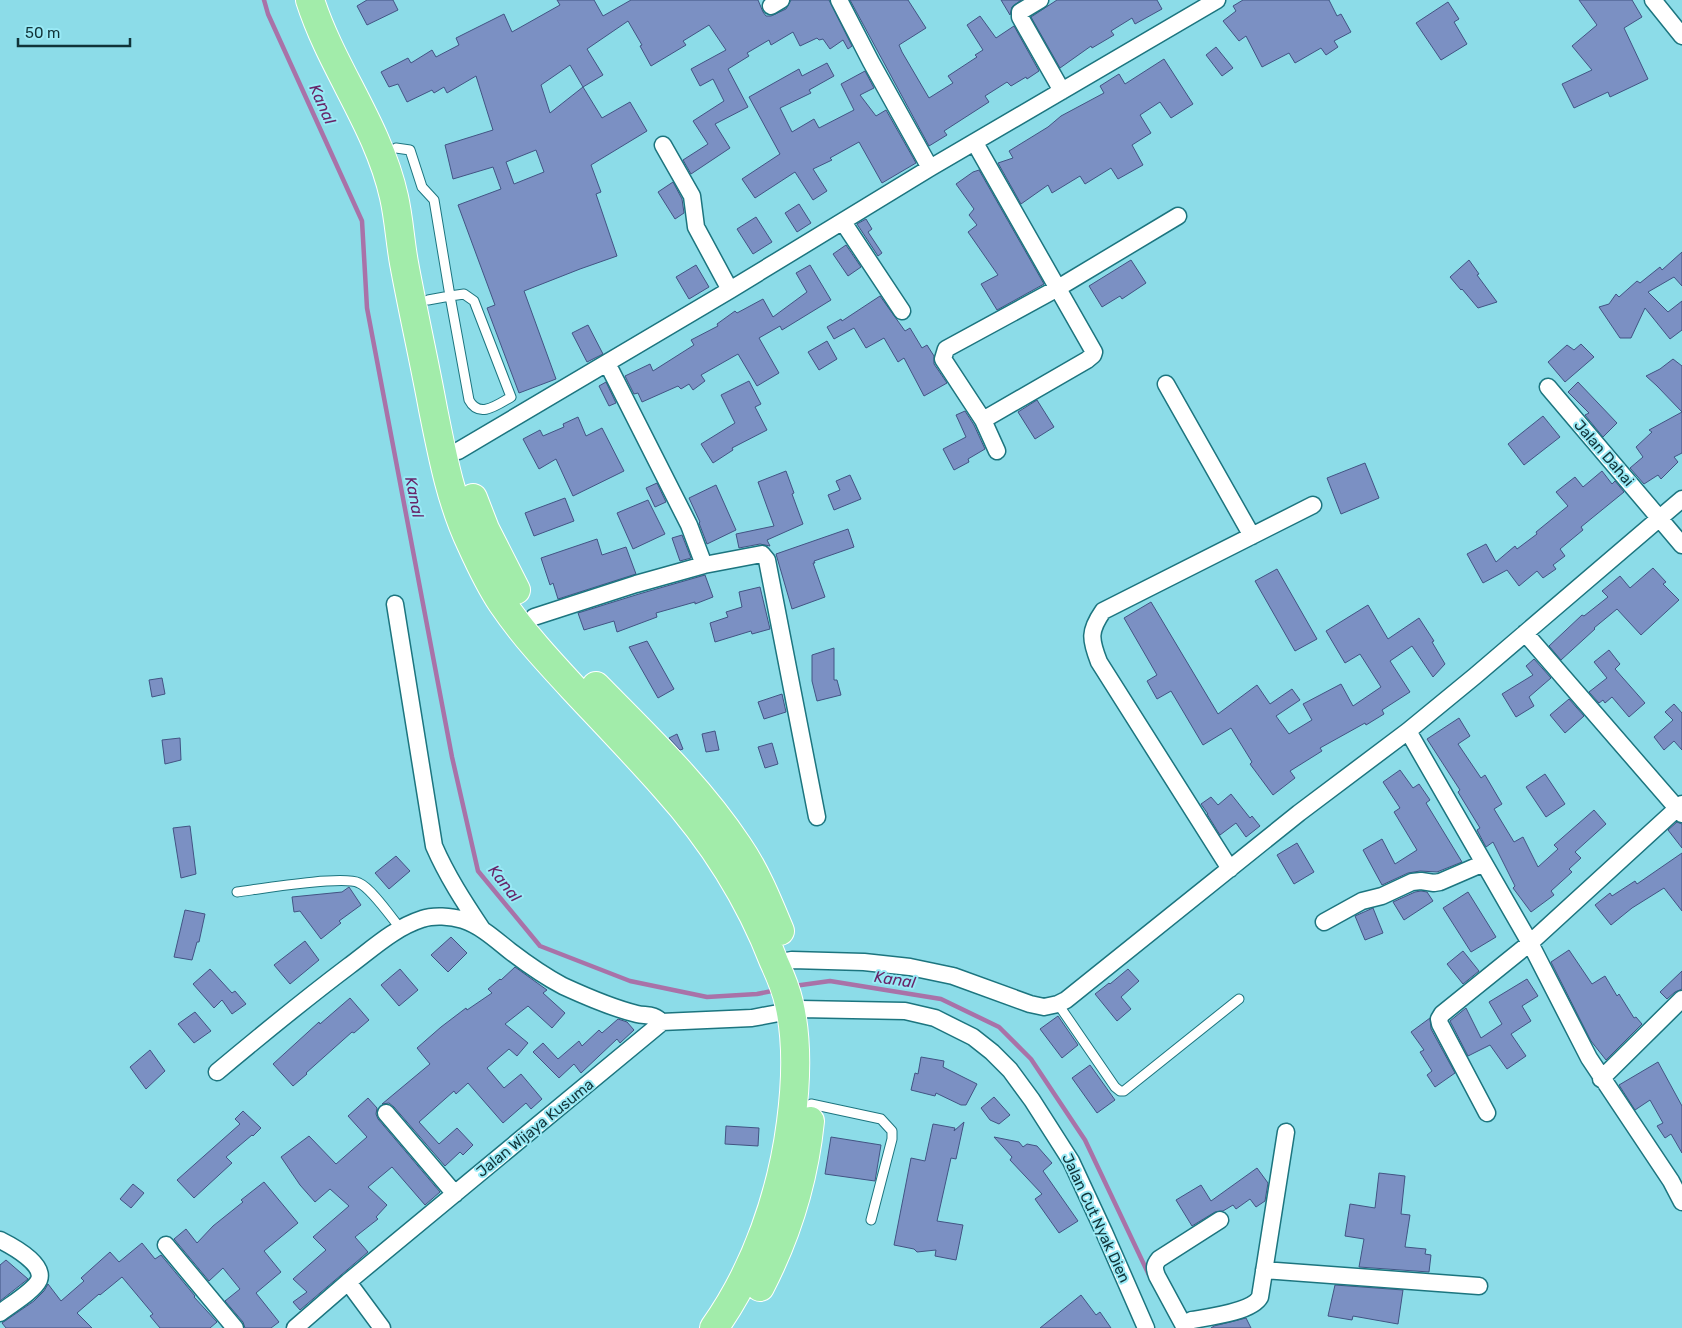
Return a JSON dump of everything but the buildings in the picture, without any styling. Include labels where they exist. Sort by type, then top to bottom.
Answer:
[{"type":"highway","points":[[310,0],[331,50],[369,123],[383,158],[394,196],[404,264],[444,460],[469,541],[565,654],[682,775],[710,807],[756,876],[792,986],[813,1058],[811,1104],[803,1174],[782,1242],[736,1328]]},
{"type":"highway","points":[[329,0],[345,40],[381,112],[408,182],[439,298],[458,451],[473,500],[485,529],[498,577],[501,601],[553,666],[667,790],[716,852],[748,904],[765,939],[792,986],[794,1042],[793,1108],[789,1142],[779,1184],[760,1243],[744,1279],[714,1328]]},
{"type":"street","points":[[838,0],[930,168]]},
{"type":"street","points":[[1040,0],[1020,12],[1020,17],[1062,92]]},
{"type":"street","points":[[458,451],[730,290],[930,168],[1217,0]]},
{"type":"street","points":[[1653,0],[1682,36]]},
{"type":"street","points":[[974,143],[1093,350],[1093,355],[1087,360],[983,420]]},
{"type":"street","points":[[663,145],[692,196],[696,227],[730,290]]},
{"type":"street","points":[[996,451],[983,420],[943,359],[946,349],[1058,288],[1178,216]]},
{"type":"street","points":[[843,222],[902,311]]},
{"type":"street","points":[[607,363],[689,525],[704,565]]},
{"type":"street","points":[[1166,384],[1252,536]]},
{"type":"street","name":"Jalan Dahai","points":[[1548,387],[1682,545]]},
{"type":"street","points":[[216,1072],[296,1006],[400,928],[423,918],[443,917],[461,919],[482,929],[548,978],[577,993],[627,1011],[654,1016],[661,1022],[752,1018],[792,986],[864,962],[910,967],[953,976],[1030,1004],[1044,1007],[1058,1004],[1080,991],[1299,813],[1408,731],[1682,499]]},
{"type":"street","points":[[1230,869],[1099,662],[1091,637],[1094,624],[1103,610],[1313,505]]},
{"type":"street","points":[[534,617],[636,584],[704,565],[762,554],[766,556],[816,817]]},
{"type":"street","points":[[395,604],[434,846],[459,896],[482,929]]},
{"type":"street","points":[[1487,1113],[1440,1024],[1439,1019],[1442,1014],[1530,943],[1681,809],[1526,633]]},
{"type":"street","points":[[1408,731],[1530,943],[1588,1058],[1671,1181],[1682,1202]]},
{"type":"street","points":[[1324,922],[1362,901],[1382,896],[1412,882],[1440,882],[1484,863]]},
{"type":"street","name":"Jalan Cut Nyak Dien","points":[[792,986],[935,1018],[973,1037],[992,1052],[1010,1070],[1032,1100],[1071,1161],[1146,1328]]},
{"type":"street","points":[[1601,1079],[1682,999]]},
{"type":"street","name":"Jalan Wijaya Kusuma","points":[[295,1328],[661,1022]]},
{"type":"street","points":[[386,1113],[454,1194]]},
{"type":"street","points":[[1220,1220],[1159,1259],[1155,1264],[1154,1268],[1157,1276],[1184,1327],[1192,1320],[1248,1308],[1254,1305],[1260,1297],[1286,1132]]},
{"type":"street","points":[[0,1313],[35,1286],[40,1278],[36,1265],[24,1254],[3,1242]]},
{"type":"street","points":[[166,1245],[235,1328]]},
{"type":"street","points":[[1264,1270],[1479,1286]]},
{"type":"street","points":[[348,1282],[382,1328]]},
{"type":"lane","points":[[511,397],[484,410],[472,406],[439,298],[464,294],[474,301],[519,415]]},
{"type":"lane","points":[[237,892],[335,880],[352,880],[360,883],[367,889],[400,928]]},
{"type":"lane","points":[[1058,1004],[1115,1087],[1120,1091],[1124,1091],[1239,999]]},
{"type":"lane","points":[[811,1104],[881,1119],[892,1132],[892,1139],[871,1220]]},
{"type":"waterway","name":"Kanal","points":[[264,0],[268,14],[362,221],[367,308],[452,757],[478,871],[540,946],[630,981],[707,997],[757,994],[777,990]]},
{"type":"waterway","name":"Kanal","points":[[794,986],[830,981],[941,999],[999,1027],[1031,1059],[1085,1140],[1149,1275]]}]
